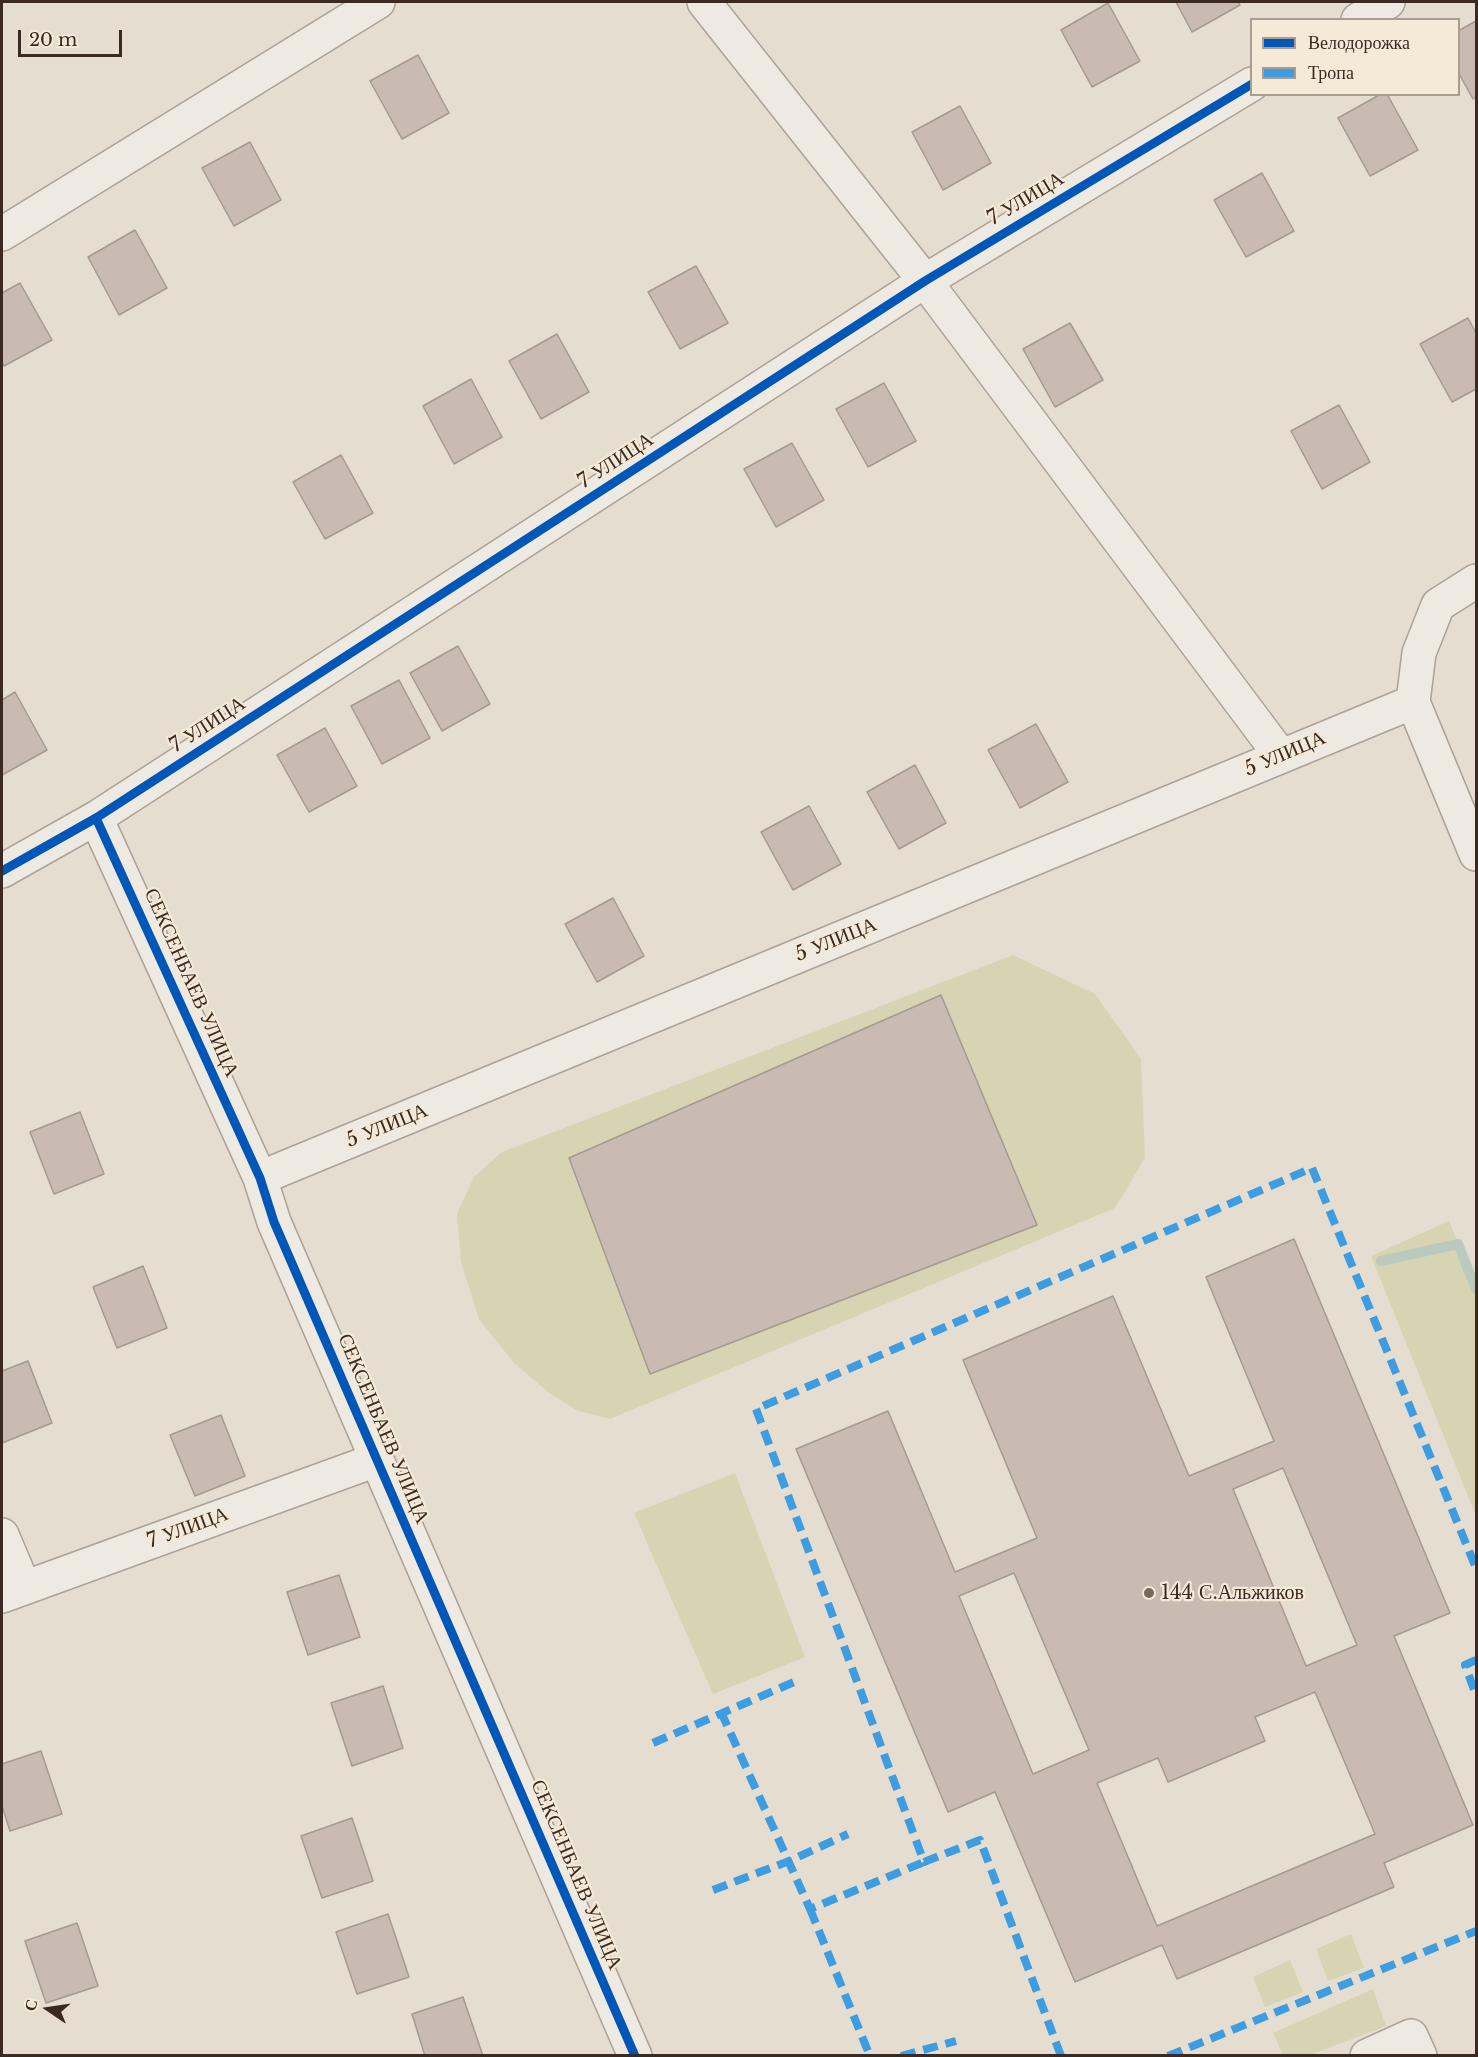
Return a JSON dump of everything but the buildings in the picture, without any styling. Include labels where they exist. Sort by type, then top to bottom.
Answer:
[{"type":"street","points":[[2,234],[378,2]]},
{"type":"street","points":[[704,2],[925,281],[1281,756]]},
{"type":"street","points":[[1361,18],[1388,2]]},
{"type":"street","name":"7 УЛИЦА","points":[[2,871],[96,818],[925,281],[1250,85]]},
{"type":"street","points":[[1476,581],[1438,605],[1419,653],[1413,702],[1476,854]]},
{"type":"street","name":"5 УЛИЦА","points":[[260,1178],[1413,702]]},
{"type":"street","name":"СЕКСЕНБАЕВ УЛИЦА","points":[[96,818],[260,1178],[274,1222],[635,2055]]},
{"type":"street","name":"7 УЛИЦА","points":[[13,1592],[376,1460]]},
{"type":"street","points":[[2,1536],[13,1592]]},
{"type":"street","points":[[1367,2055],[1411,2036],[1420,2055]]},
{"type":"shaded area","points":[[1013,955],[1095,994],[1141,1059],[1145,1158],[1115,1208],[610,1419],[578,1411],[548,1392],[514,1363],[479,1319],[461,1262],[457,1214],[474,1177],[502,1152]]},
{"type":"shaded area","points":[[1449,1221],[1476,1284],[1476,1516],[1371,1256]]},
{"type":"shaded area","points":[[735,1473],[805,1657],[713,1694],[634,1513]]},
{"type":"shaded area","points":[[1351,1934],[1364,1968],[1328,1981],[1316,1949]]},
{"type":"shaded area","points":[[1290,1960],[1303,1992],[1265,2007],[1253,1977]]},
{"type":"shaded area","points":[[1373,1989],[1386,2026],[1310,2055],[1283,2055],[1273,2033]]},
{"type":"waterway","points":[[1381,1261],[1458,1244],[1476,1289]]},
{"type":"marked path","points":[[1061,2056],[980,1840],[924,1862],[756,1409],[1312,1168],[1476,1568]]},
{"type":"marked path","points":[[1476,1660],[1465,1665],[1476,1695]]},
{"type":"marked path","points":[[653,1743],[794,1682]]},
{"type":"marked path","points":[[721,1712],[810,1909],[924,1862]]},
{"type":"marked path","points":[[713,1890],[789,1861],[848,1834]]},
{"type":"marked path","points":[[810,1909],[870,2056]]},
{"type":"marked path","points":[[1168,2056],[1476,1931]]},
{"type":"marked path","points":[[901,2056],[956,2041]]},
{"type":"cycle path","points":[[2,871],[96,818],[925,281],[1250,85]]},
{"type":"cycle path","points":[[96,818],[260,1178],[274,1222],[635,2056]]},
{"type":"place","name":"144 С.Альжиков","points":[[1149,1593]]}]
